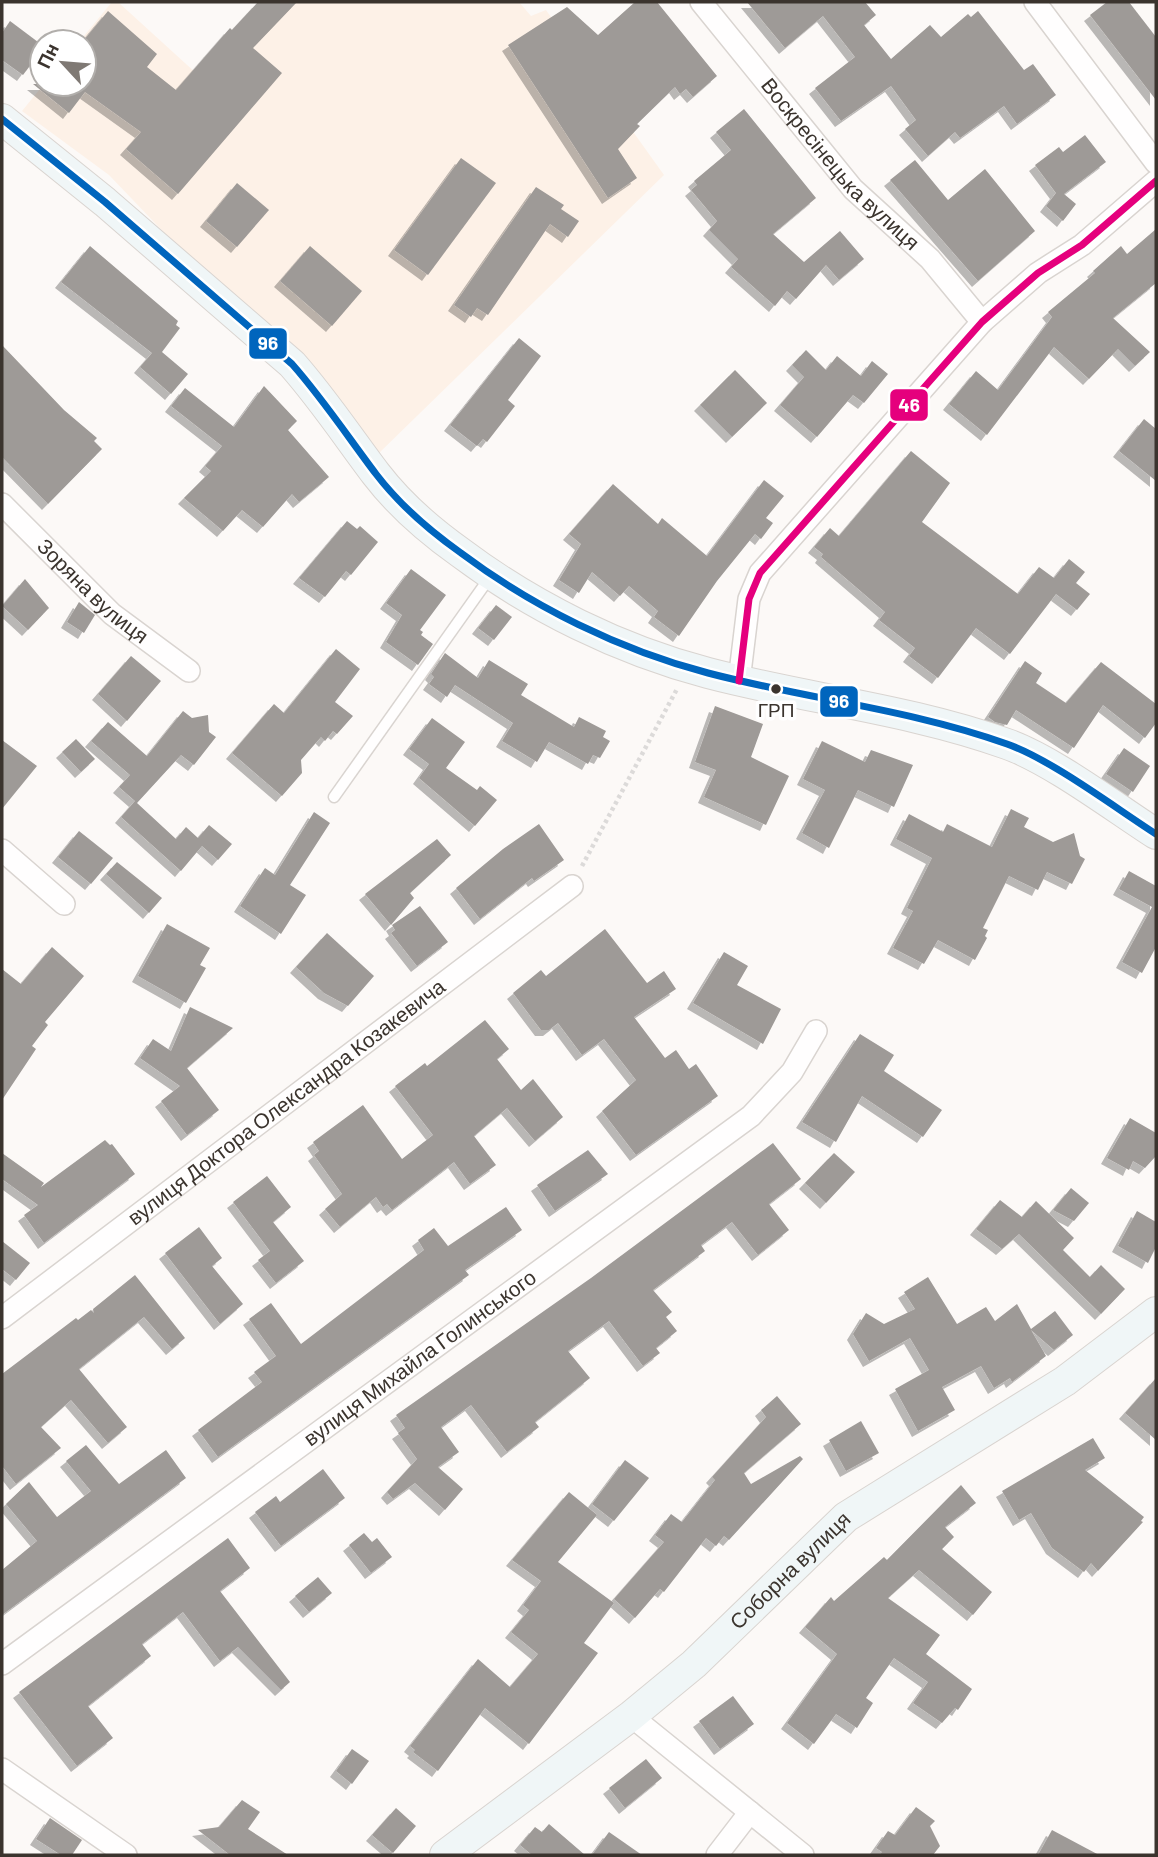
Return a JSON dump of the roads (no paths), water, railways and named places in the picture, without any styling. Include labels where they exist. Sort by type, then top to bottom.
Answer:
[{"type":"street","name":"Воскресінецька вулиця","points":[[701,2],[853,189],[930,259],[982,322]]},
{"type":"street","points":[[1035,2],[1156,163]]},
{"type":"street","points":[[2,119],[144,236],[292,364],[317,392],[377,476],[400,501],[435,534],[506,585],[594,632],[688,667],[738,681],[917,716],[1009,745],[1036,758],[1156,834]]},
{"type":"street","points":[[738,681],[749,599],[760,573],[982,322],[1038,273],[1082,245],[1156,181]]},
{"type":"street","name":"Зоряна вулиця","points":[[2,504],[112,614],[189,671]]},
{"type":"street","points":[[2,850],[64,904]]},
{"type":"street","name":"вулиця Доктора Олександра Козакевича","points":[[2,1318],[572,886]]},
{"type":"street","name":"вулиця Михайла Голинського","points":[[2,1664],[751,1116],[792,1072],[816,1031]]},
{"type":"street","name":"Соборна вулиця","points":[[445,1855],[631,1716],[694,1664],[846,1517],[1065,1381],[1156,1312]]},
{"type":"street","points":[[631,1716],[803,1855]]},
{"type":"street","points":[[2,1769],[126,1855]]},
{"type":"street","points":[[717,1855],[750,1812]]},
{"type":"lane","points":[[334,797],[493,574]]},
{"type":"place","name":"ГРП","points":[[776,689]]}]
